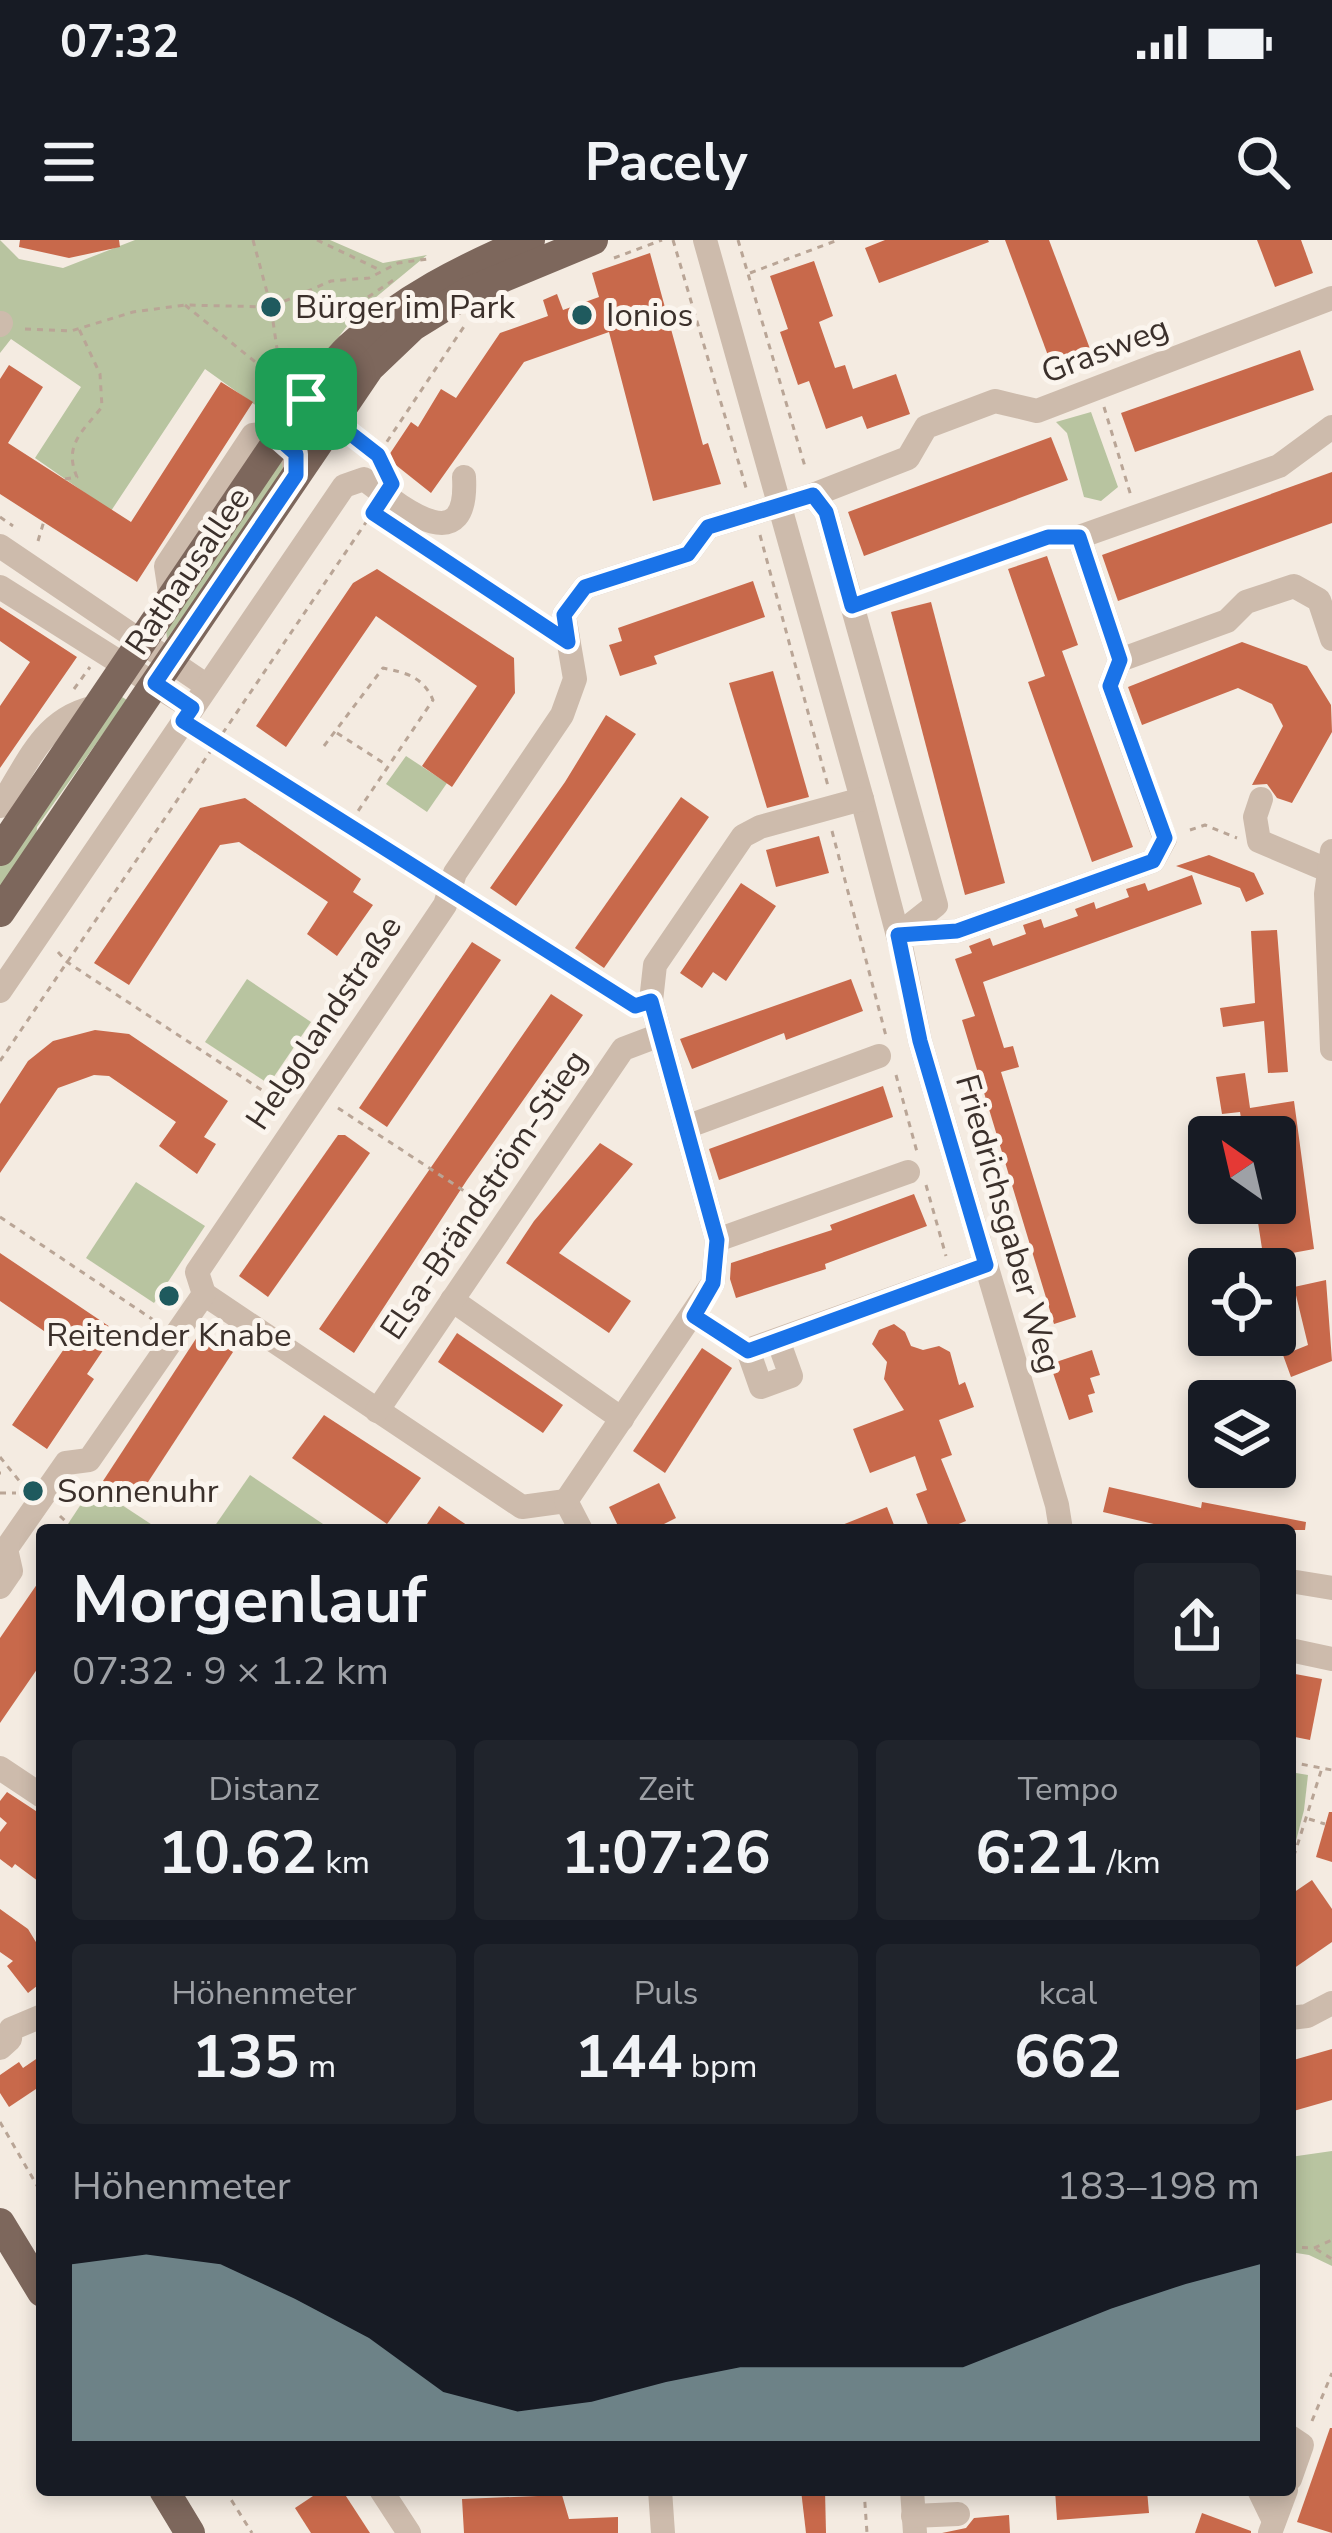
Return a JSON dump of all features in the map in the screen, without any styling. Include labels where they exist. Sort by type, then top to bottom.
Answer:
[{"type":"main road","name":"Rathausallee","points":[[0,851],[279,439],[294,392],[399,306],[530,240]]},
{"type":"main road","name":"Rathausallee","points":[[6,902],[369,368],[413,326],[468,292],[596,252]]},
{"type":"main road","points":[[0,2223],[36,2282]]},
{"type":"main road","points":[[168,2496],[190,2533]]},
{"type":"street","name":"Friedrichsgaber Weg","points":[[705,240],[862,799],[920,1041],[1059,1524]]},
{"type":"street","name":"Grasweg","points":[[781,505],[908,458],[926,427],[994,400],[1037,411],[1332,298]]},
{"type":"street","points":[[898,935],[957,931],[1159,850],[1110,686],[1120,660],[1079,537],[1279,466],[1332,427]]},
{"type":"street","points":[[279,439],[296,454],[296,475]]},
{"type":"street","points":[[0,991],[344,486],[364,479],[426,524],[439,524],[462,508],[464,476]]},
{"type":"street","points":[[813,495],[826,512],[936,905],[898,935]]},
{"type":"street","name":"Helgolandstraße","points":[[0,1587],[11,1571],[6,1549],[16,1533],[66,1463],[88,1460],[177,1335],[204,1294],[197,1272],[445,905],[455,873],[562,715],[574,680],[564,615],[585,587],[688,554],[708,527],[781,505]]},
{"type":"street","points":[[0,546],[135,655]]},
{"type":"street","points":[[0,586],[162,672],[207,686]]},
{"type":"street","points":[[1120,660],[1227,621],[1246,602],[1294,586],[1318,600],[1332,639]]},
{"type":"street","points":[[162,672],[188,714]]},
{"type":"street","points":[[0,806],[56,722],[75,711],[100,706]]},
{"type":"street","points":[[204,1294],[522,1507],[566,1501],[713,1283],[717,1240],[651,1001],[655,965],[742,836],[862,799]]},
{"type":"street","points":[[1261,799],[1255,817],[1259,841],[1331,864],[1332,1049]]},
{"type":"street","points":[[6,902],[44,926]]},
{"type":"street","name":"Elsa-Brändström-Stieg","points":[[377,1411],[623,1049],[660,1035]]},
{"type":"street","points":[[686,1127],[889,1061]]},
{"type":"street","points":[[717,1240],[908,1172]]},
{"type":"street","points":[[778,1340],[791,1376],[760,1387],[748,1351],[778,1340],[962,1274],[986,1265]]},
{"type":"street","points":[[452,1300],[622,1419]]},
{"type":"street","points":[[566,1501],[578,1524]]},
{"type":"street","points":[[1296,1582],[1332,1588]]},
{"type":"street","points":[[1296,1652],[1332,1659]]},
{"type":"street","points":[[0,1768],[36,1792]]},
{"type":"street","points":[[1296,2017],[1332,2003]]},
{"type":"street","points":[[4,2031],[36,2018]]},
{"type":"street","points":[[385,2496],[410,2533]]},
{"type":"street","points":[[660,2496],[663,2533]]},
{"type":"street","points":[[1260,2496],[1272,2527]]},
{"type":"street","points":[[1272,2527],[1284,2496]]},
{"type":"street","points":[[913,2513],[958,2514]]},
{"type":"path","points":[[253,240],[294,392]]},
{"type":"path","points":[[317,240],[382,271]]},
{"type":"path","points":[[596,252],[660,240]]},
{"type":"path","points":[[673,240],[834,807],[832,840],[889,1061],[950,1270],[962,1274]]},
{"type":"path","points":[[739,240],[813,495]]},
{"type":"path","points":[[749,274],[838,240]]},
{"type":"path","points":[[1,324],[79,329],[133,312],[185,305],[271,307],[331,281],[369,278],[398,262],[435,258]]},
{"type":"path","points":[[185,305],[294,392]]},
{"type":"path","points":[[378,455],[465,326]]},
{"type":"path","points":[[65,479],[77,476],[70,462],[74,440],[102,407],[100,374],[79,329]]},
{"type":"path","points":[[1099,388],[1137,517]]},
{"type":"path","points":[[0,1061],[392,484],[378,455],[333,420]]},
{"type":"path","points":[[852,606],[1048,537],[1079,537]]},
{"type":"path","points":[[412,538],[568,642]]},
{"type":"path","points":[[324,746],[383,668],[426,684],[433,700],[349,825]]},
{"type":"path","points":[[188,714],[218,740],[635,1006],[651,1001]]},
{"type":"path","points":[[336,732],[388,766]]},
{"type":"path","points":[[1159,850],[1204,825],[1250,843],[1259,841]]},
{"type":"path","points":[[44,926],[68,962],[300,1115]]},
{"type":"path","points":[[316,1094],[507,1219]]},
{"type":"path","points":[[0,1217],[177,1335]]},
{"type":"path","points":[[694,1316],[748,1351]]},
{"type":"path","points":[[0,1474],[10,1465]]},
{"type":"path","points":[[0,1493],[28,1492]]},
{"type":"path","points":[[1296,1763],[1332,1770]]},
{"type":"path","points":[[1296,1850],[1322,1768]]},
{"type":"path","points":[[1307,1818],[1325,1824]]},
{"type":"path","points":[[0,2122],[36,2184]]},
{"type":"path","points":[[1296,2247],[1314,2248],[1332,2240]]},
{"type":"path","points":[[1314,2248],[1332,2259]]},
{"type":"path","points":[[1296,2441],[1332,2373]]},
{"type":"path","points":[[229,2496],[251,2533]]},
{"type":"path","points":[[864,2496],[867,2533]]},
{"type":"green space","points":[[0,240],[19,259],[63,268],[135,240],[330,240],[383,263],[427,255],[358,312],[275,419],[205,369],[111,511],[35,458],[81,387],[11,339],[0,353]]},
{"type":"green space","points":[[1091,412],[1118,487],[1101,501],[1084,497],[1067,433],[1056,422]]},
{"type":"green space","points":[[284,451],[283,473],[167,639],[166,629]]},
{"type":"green space","points":[[117,694],[127,700],[37,827],[36,840],[0,894],[0,865]]},
{"type":"green space","points":[[406,756],[447,783],[427,812],[386,784]]},
{"type":"green space","points":[[247,979],[311,1022],[269,1084],[205,1042]]},
{"type":"green space","points":[[136,1182],[205,1226],[154,1303],[86,1258]]},
{"type":"green space","points":[[250,1475],[323,1524],[216,1524]]},
{"type":"green space","points":[[93,1486],[151,1524],[68,1524]]},
{"type":"green space","points":[[1296,1773],[1308,1775],[1296,1841]]},
{"type":"green space","points":[[1332,2151],[1332,2266],[1296,2253],[1296,2156]]},
{"type":"building","points":[[20,240],[119,240],[120,247],[69,258],[19,247]]},
{"type":"building","points":[[885,240],[989,242],[879,283],[865,248]]},
{"type":"building","points":[[1005,240],[1049,240],[1095,362],[1056,377]]},
{"type":"building","points":[[1257,240],[1301,240],[1313,273],[1275,287]]},
{"type":"building","points":[[650,253],[703,445],[708,443],[721,484],[653,501],[609,332],[524,362],[431,493],[387,458],[411,422],[418,427],[441,389],[456,398],[500,333],[548,316],[543,300],[557,294],[563,310],[599,297],[592,273]]},
{"type":"building","points":[[814,261],[833,316],[819,322],[835,368],[845,365],[853,389],[896,374],[910,414],[867,429],[862,416],[826,429],[809,381],[798,385],[780,332],[788,329],[770,276]]},
{"type":"building","points":[[1300,350],[1314,390],[1135,452],[1121,413]]},
{"type":"building","points":[[9,365],[43,387],[8,443],[131,522],[221,382],[253,402],[137,582],[0,494],[0,379]]},
{"type":"building","points":[[1051,437],[1068,480],[864,556],[848,512]]},
{"type":"building","points":[[1332,472],[1332,523],[1118,601],[1102,555]]},
{"type":"building","points":[[1047,556],[1078,645],[1062,651],[1133,847],[1092,862],[1028,682],[1045,676],[1008,569]]},
{"type":"building","points":[[377,569],[514,658],[515,693],[452,787],[422,766],[477,686],[376,616],[286,747],[256,726],[353,583]]},
{"type":"building","points":[[753,581],[765,617],[654,656],[657,664],[620,676],[609,645],[622,641],[618,628]]},
{"type":"building","points":[[931,602],[1005,883],[965,895],[891,612]]},
{"type":"building","points":[[0,607],[77,657],[0,768],[0,706],[30,662],[0,641]]},
{"type":"building","points":[[1242,642],[1307,666],[1331,705],[1332,732],[1292,803],[1277,798],[1267,784],[1252,785],[1283,726],[1272,704],[1238,688],[1142,725],[1128,687]]},
{"type":"building","points":[[773,671],[809,797],[767,808],[729,683]]},
{"type":"building","points":[[606,715],[636,734],[516,906],[490,888]]},
{"type":"building","points":[[681,797],[709,817],[604,968],[575,948]]},
{"type":"building","points":[[245,798],[361,879],[353,892],[373,905],[337,956],[307,934],[328,902],[239,842],[220,845],[129,985],[94,963],[200,808]]},
{"type":"building","points":[[819,836],[829,873],[776,887],[766,850]]},
{"type":"building","points":[[1209,855],[1254,873],[1264,894],[1246,902],[1240,888],[1176,866]]},
{"type":"building","points":[[1192,875],[1202,904],[983,982],[1004,1048],[1013,1046],[1019,1067],[1001,1072],[1076,1317],[1054,1324],[962,1020],[975,1016],[955,959],[972,953],[969,946],[990,938],[993,946],[1026,934],[1023,925],[1041,919],[1044,928],[1078,916],[1075,909],[1094,902],[1096,909],[1129,897],[1126,889],[1145,883],[1148,891]]},
{"type":"building","points":[[741,883],[776,906],[726,981],[713,972],[702,988],[680,973]]},
{"type":"building","points":[[1277,930],[1288,1072],[1268,1073],[1264,1021],[1223,1027],[1220,1008],[1255,1003],[1251,931]]},
{"type":"building","points":[[472,942],[501,960],[387,1127],[359,1108]]},
{"type":"building","points":[[851,979],[863,1011],[786,1040],[784,1033],[692,1069],[680,1039]]},
{"type":"building","points":[[551,994],[583,1015],[354,1353],[319,1329]]},
{"type":"building","points":[[95,1030],[129,1034],[228,1101],[204,1137],[216,1144],[197,1174],[159,1146],[176,1122],[109,1076],[94,1075],[58,1088],[0,1173],[0,1104],[28,1061],[53,1041]]},
{"type":"building","points":[[1245,1073],[1250,1108],[1294,1101],[1314,1249],[1296,1252],[1296,1248],[1262,1248],[1258,1224],[1296,1224],[1296,1116],[1222,1114],[1216,1077]]},
{"type":"building","points":[[883,1086],[893,1117],[719,1180],[709,1149]]},
{"type":"building","points":[[338,1135],[370,1153],[268,1297],[239,1276]]},
{"type":"building","points":[[600,1143],[633,1164],[559,1253],[631,1301],[609,1333],[506,1263],[534,1221]]},
{"type":"building","points":[[914,1194],[927,1226],[825,1264],[826,1269],[736,1298],[731,1263],[832,1230],[830,1225]]},
{"type":"building","points":[[0,1253],[116,1331],[87,1374],[94,1379],[47,1449],[12,1425],[66,1346],[0,1301]]},
{"type":"building","points":[[1326,1280],[1332,1361],[1291,1377],[1283,1356],[1296,1356],[1296,1350],[1308,1345],[1296,1287]]},
{"type":"building","points":[[894,1324],[905,1332],[911,1346],[923,1350],[939,1346],[950,1352],[959,1385],[965,1382],[974,1407],[939,1420],[952,1455],[941,1459],[966,1521],[928,1524],[916,1494],[927,1490],[915,1456],[870,1473],[853,1429],[904,1410],[884,1379],[887,1362],[872,1344],[879,1330]]},
{"type":"building","points":[[201,1331],[233,1352],[135,1502],[103,1481]]},
{"type":"building","points":[[457,1333],[563,1405],[543,1433],[438,1362]]},
{"type":"building","points":[[702,1348],[732,1368],[665,1473],[633,1451]]},
{"type":"building","points":[[1092,1350],[1100,1375],[1090,1378],[1095,1393],[1088,1395],[1093,1412],[1069,1420],[1050,1364]]},
{"type":"building","points":[[324,1415],[421,1478],[387,1524],[292,1458]]},
{"type":"building","points":[[659,1483],[676,1518],[664,1524],[617,1524],[609,1507]]},
{"type":"building","points":[[1109,1487],[1201,1508],[1202,1502],[1306,1522],[1305,1530],[1296,1530],[1296,1524],[1154,1524],[1103,1512]]},
{"type":"building","points":[[439,1506],[465,1524],[427,1524]]},
{"type":"building","points":[[887,1507],[894,1524],[844,1524]]},
{"type":"building","points":[[36,1586],[36,1671],[0,1723],[0,1638]]},
{"type":"building","points":[[1296,1674],[1322,1679],[1310,1740],[1296,1737]]},
{"type":"building","points":[[7,1792],[36,1811],[36,1880],[0,1859],[0,1832],[7,1823],[0,1817],[0,1801]]},
{"type":"building","points":[[1332,1812],[1332,1862],[1316,1857]]},
{"type":"building","points":[[1312,1880],[1332,1909],[1332,1942],[1296,1967],[1296,1891]]},
{"type":"building","points":[[0,1909],[28,1929],[36,1942],[36,1987],[28,1993],[7,1966],[13,1961],[0,1952]]},
{"type":"building","points":[[1332,2049],[1332,2100],[1296,2110],[1296,2059]]},
{"type":"building","points":[[36,2059],[36,2089],[9,2107],[0,2093],[0,2075],[19,2062],[23,2068]]},
{"type":"building","points":[[1332,2428],[1332,2533],[1297,2522]]},
{"type":"building","points":[[313,2496],[346,2496],[370,2533],[311,2533],[295,2508]]},
{"type":"building","points":[[562,2496],[569,2519],[618,2517],[618,2533],[464,2533],[462,2499]]},
{"type":"building","points":[[802,2496],[825,2496],[826,2533],[806,2533]]},
{"type":"building","points":[[1055,2496],[1148,2496],[1149,2513],[1057,2520]]},
{"type":"building","points":[[1202,2513],[1251,2531],[1251,2533],[1195,2533]]},
{"type":"building","points":[[1009,2515],[1010,2533],[942,2533],[966,2528],[974,2518]]},
{"type":"place","name":"Bürger im Park","points":[[271,307]]},
{"type":"place","name":"Ionios","points":[[582,315]]},
{"type":"place","name":"Reitender Knabe","points":[[169,1296]]},
{"type":"place","name":"Sonnenuhr","points":[[33,1491]]},
{"type":"route","points":[[306,399],[378,455],[392,484],[373,513],[568,642],[564,615],[585,587],[688,554],[708,527],[813,495],[826,512],[852,606],[1048,537],[1079,537],[1120,660],[1110,686],[1165,838],[1153,861],[957,931],[898,935],[920,1041],[986,1265],[748,1351],[694,1316],[713,1283],[717,1240],[651,1001],[635,1006],[183,721],[192,708],[155,683],[296,475],[296,454],[279,439],[306,399]]}]
